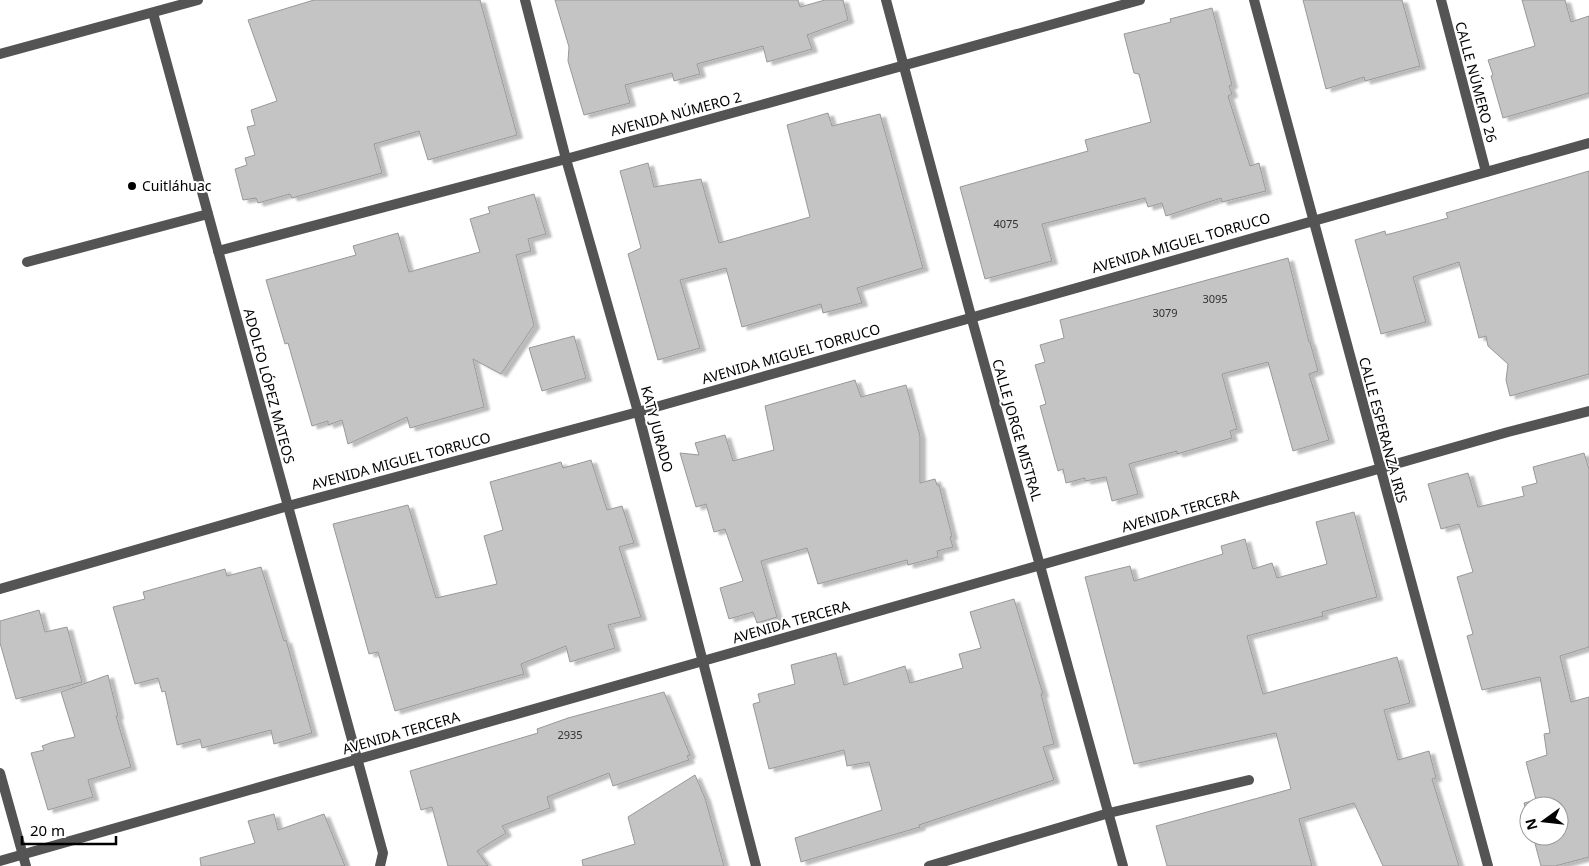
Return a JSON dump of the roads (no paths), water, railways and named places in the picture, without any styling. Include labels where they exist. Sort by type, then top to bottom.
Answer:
[{"type":"street","points":[[0,54],[198,0]]},
{"type":"street","name":"KATY JURADO","points":[[525,0],[566,159],[638,412],[756,866]]},
{"type":"street","name":"CALLE JORGE MISTRAL","points":[[886,0],[1123,866]]},
{"type":"street","name":"AVENIDA NÚMERO 2","points":[[218,251],[566,159],[1140,0]]},
{"type":"street","name":"CALLE ESPERANZA IRIS","points":[[1254,0],[1379,469],[1488,866]]},
{"type":"street","name":"CALLE NÚMERO 26","points":[[1440,0],[1486,172]]},
{"type":"street","name":"ADOLFO LÓPEZ MATEOS","points":[[153,13],[383,853],[380,866]]},
{"type":"street","name":"AVENIDA MIGUEL TORRUCO","points":[[0,589],[288,506],[638,412],[971,316],[1589,143]]},
{"type":"street","points":[[27,262],[208,214]]},
{"type":"street","name":"AVENIDA TERCERA","points":[[0,861],[1589,411]]},
{"type":"street","points":[[0,774],[26,866]]},
{"type":"street","points":[[929,866],[1110,814],[1249,780]]},
{"type":"place","name":"Cuitláhuac","points":[[132,186]]}]
